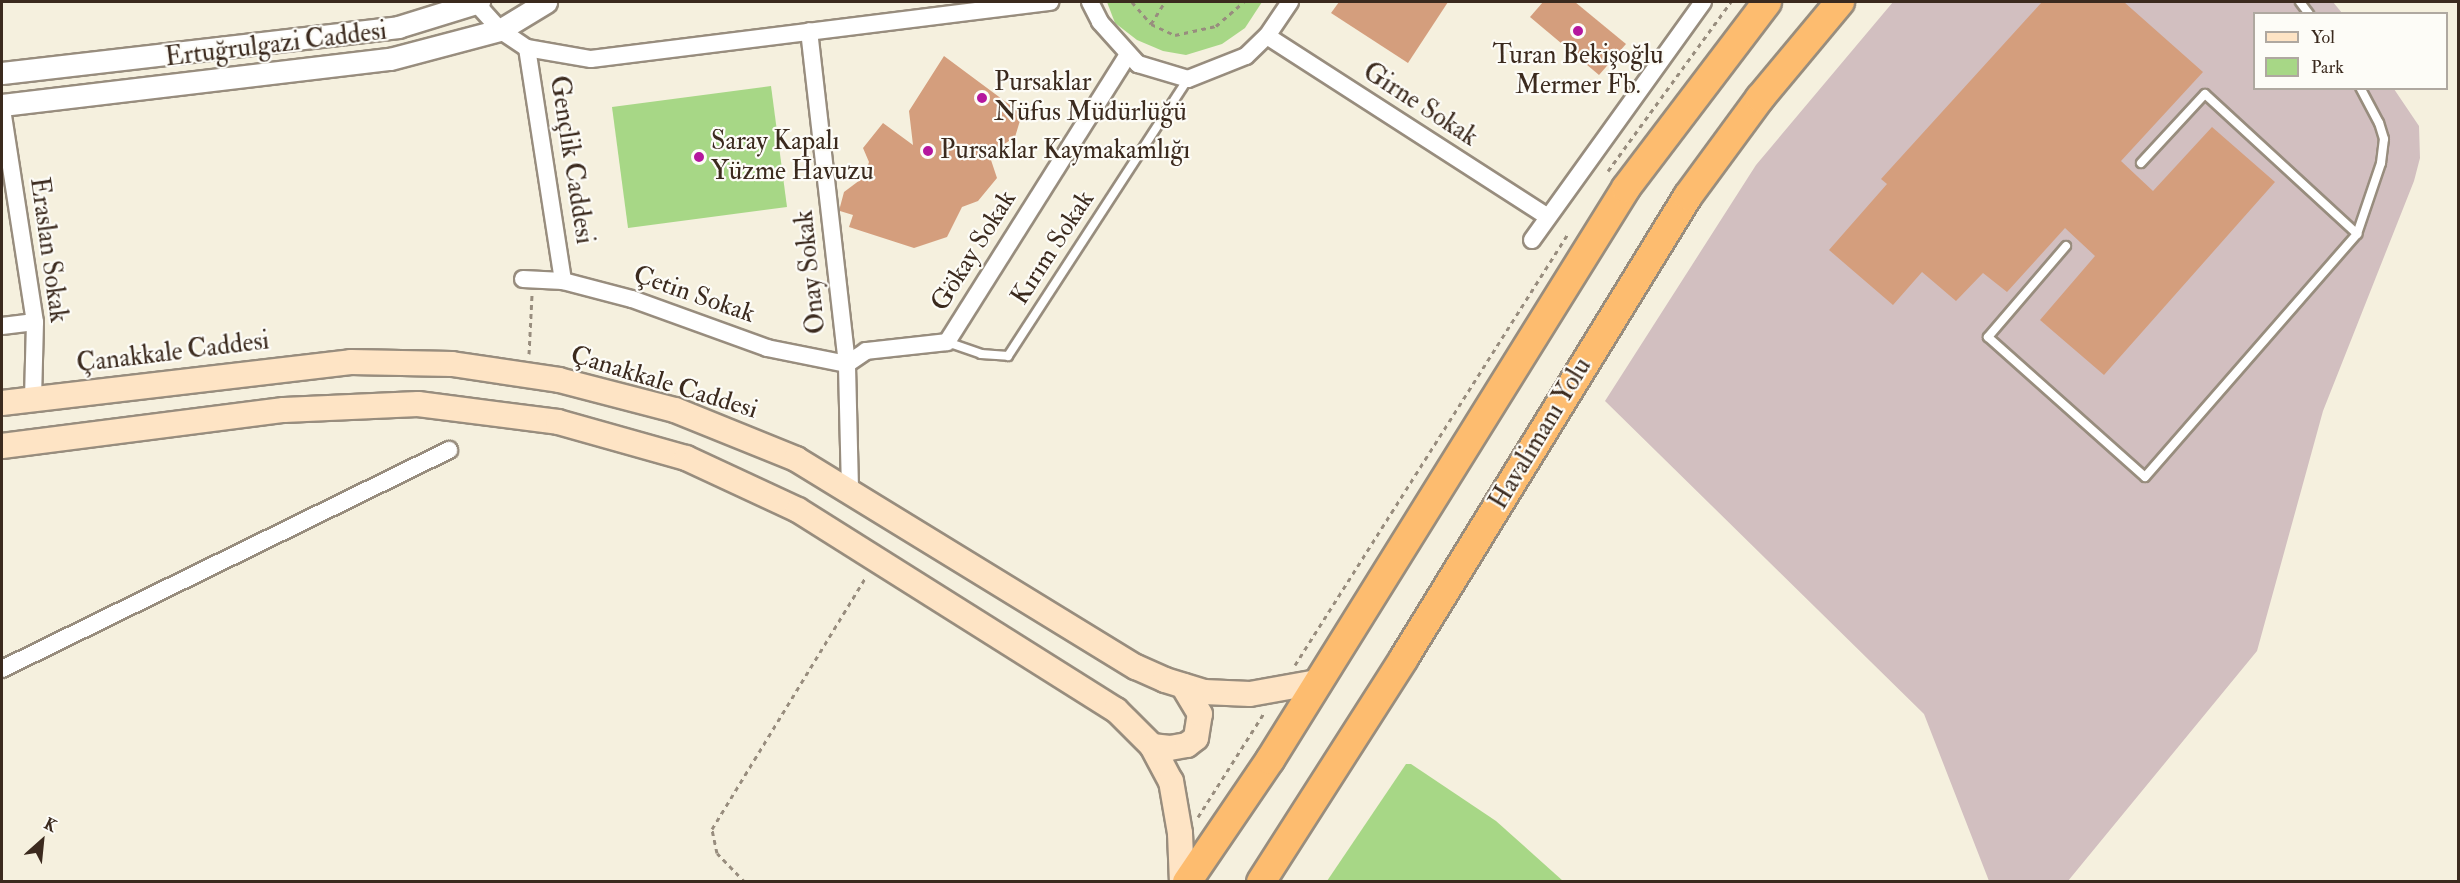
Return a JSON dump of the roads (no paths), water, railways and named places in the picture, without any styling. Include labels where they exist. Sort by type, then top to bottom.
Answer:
[{"type":"highway","points":[[1187,882],[1317,682],[1626,188],[1767,2]]},
{"type":"highway","name":"Havalimanı Yolu","points":[[1261,882],[1404,658],[1688,196],[1760,98],[1840,2]]},
{"type":"main road","name":"Çanakkale Caddesi","points":[[2,403],[351,362],[443,364],[528,374],[634,398],[703,420],[796,459],[850,489],[1136,667],[1183,686],[1225,693],[1279,689],[1317,682]]},
{"type":"main road","points":[[2,446],[273,411],[379,405],[491,411],[612,434],[721,472],[798,510],[1079,684],[1116,710],[1152,746],[1171,781],[1180,845],[1182,882]]},
{"type":"main road","points":[[1152,746],[1170,748],[1187,745],[1196,738],[1200,714],[1183,686]]},
{"type":"street","name":"Ertuğrulgazi Caddesi","points":[[2,73],[342,35],[546,2]]},
{"type":"street","points":[[483,11],[527,48],[591,59],[1050,2]]},
{"type":"street","points":[[1090,2],[1100,22],[1138,64],[1188,80],[1246,56],[1267,36],[1290,2]]},
{"type":"street","points":[[1532,240],[1546,216],[1704,2]]},
{"type":"street","name":"Ertuğrulgazi Caddesi","points":[[2,107],[323,70],[390,59],[483,11]]},
{"type":"street","name":"Onay Sokak","points":[[809,31],[847,364]]},
{"type":"street","name":"Girne Sokak","points":[[1267,36],[1546,216]]},
{"type":"street","name":"Gençlik Caddesi","points":[[527,48],[563,281]]},
{"type":"street","name":"Gökay Sokak","points":[[847,364],[866,351],[946,342],[1128,55]]},
{"type":"street","name":"Eraslan Sokak","points":[[2,107],[34,322],[33,399]]},
{"type":"street","name":"Çetin Sokak","points":[[528,280],[563,281],[632,298],[767,348],[847,364]]},
{"type":"street","points":[[2,326],[34,322]]},
{"type":"street","points":[[847,364],[850,489]]},
{"type":"street","points":[[2,669],[449,450]]},
{"type":"lane","name":"Kırım Sokak","points":[[946,342],[981,354],[1008,356],[1188,80]]},
{"type":"lane","points":[[2066,246],[1988,338],[2145,477],[2357,234],[2381,163],[2384,139],[2379,123],[2361,90]]},
{"type":"lane","points":[[2141,163],[2205,94],[2357,234]]},
{"type":"place","name":"Turan Bekişoğlu Mermer Fb.","points":[[1578,31]]},
{"type":"place","name":"Pursaklar Nüfus Müdürlüğü","points":[[982,98]]},
{"type":"place","name":"Pursaklar Kaymakamlığı","points":[[928,151]]},
{"type":"place","name":"Saray Kapalı Yüzme Havuzu","points":[[699,157]]}]
